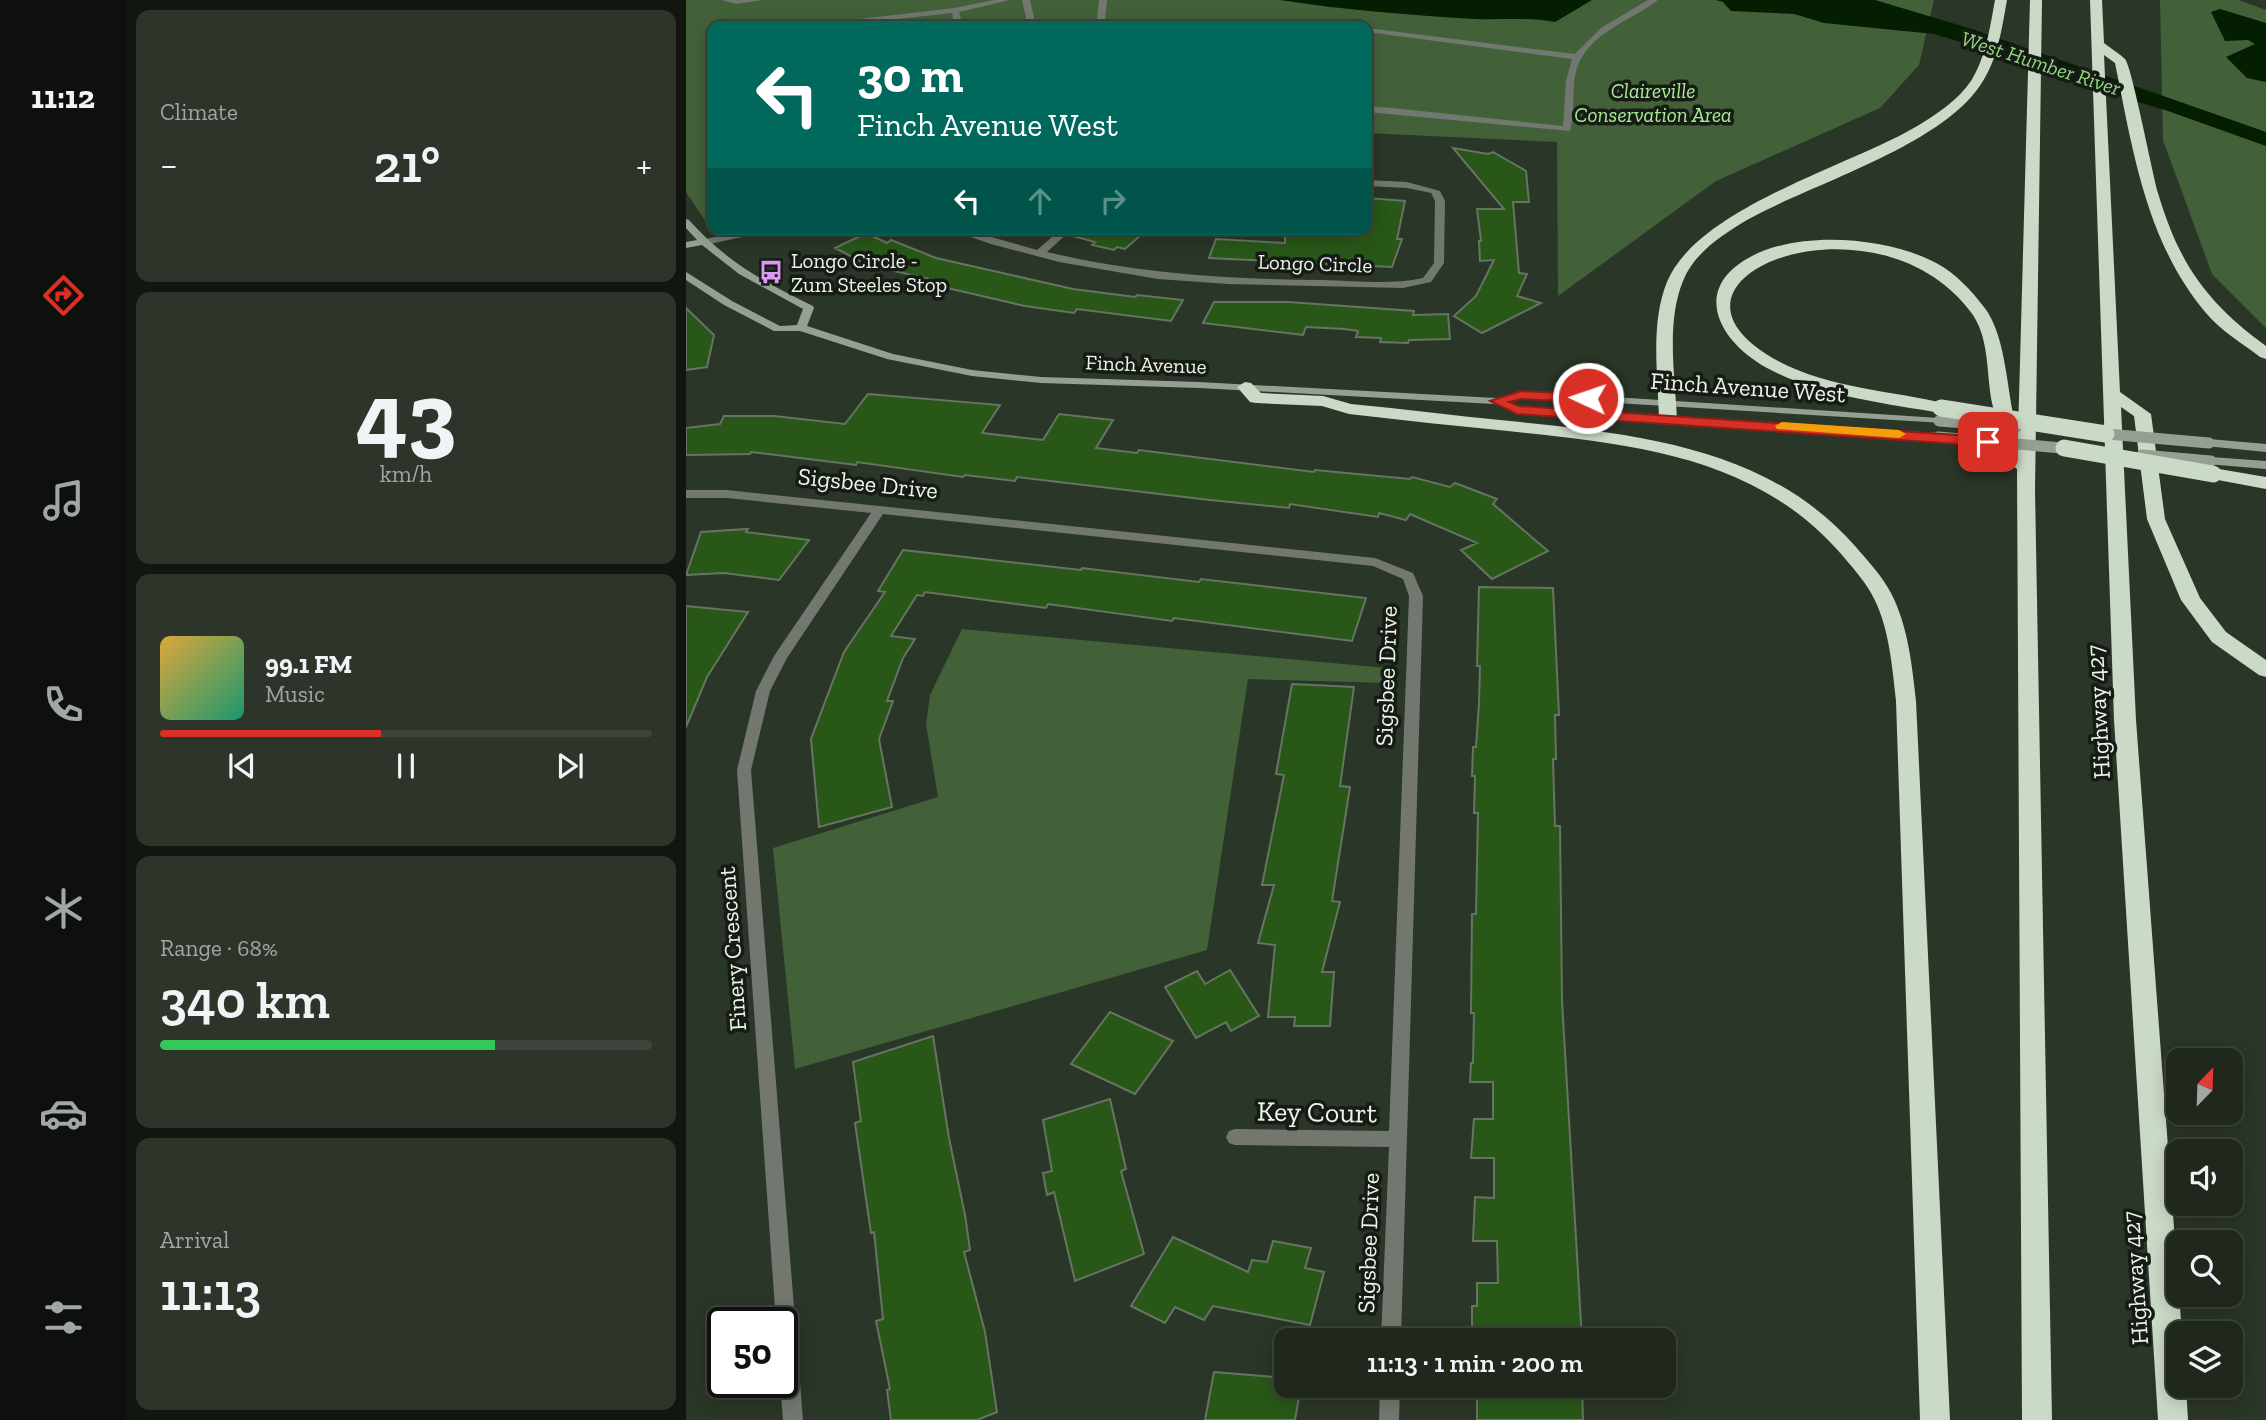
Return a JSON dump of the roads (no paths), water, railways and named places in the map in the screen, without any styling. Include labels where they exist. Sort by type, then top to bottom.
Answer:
[{"type":"highway","points":[[1668,419],[1671,306],[1675,281],[1694,252],[1734,221],[1910,136],[1956,104],[1970,91],[1978,78],[1990,48],[2001,0]]},
{"type":"highway","points":[[2036,0],[2026,490],[2037,1420]]},
{"type":"highway","name":"Highway 427","points":[[2096,0],[2125,720],[2173,1420]]},
{"type":"highway","points":[[2098,44],[2121,62],[2158,218],[2173,257],[2214,312],[2266,354]]},
{"type":"highway","points":[[2026,490],[2001,402],[1995,351],[1982,314],[1950,278],[1897,254],[1863,247],[1826,245],[1779,251],[1738,272],[1728,284],[1721,309],[1725,323],[1741,342],[1772,364],[1835,387],[1940,414],[2106,434]]},
{"type":"highway","points":[[1245,387],[1256,398],[1323,401],[1349,408],[1606,437],[1664,446],[1702,456],[1736,469],[1797,502],[1842,539],[1881,593],[1900,651],[1906,701],[1936,1420]]},
{"type":"highway","points":[[2111,393],[2142,414],[2156,519],[2191,600],[2219,636],[2266,670]]},
{"type":"highway","points":[[2063,448],[2212,467],[2266,482]]},
{"type":"main road","points":[[686,222],[705,242],[750,277],[809,308],[801,328]]},
{"type":"main road","points":[[686,245],[705,242]]},
{"type":"main road","name":"Finch Avenue","points":[[686,275],[728,303],[778,329],[801,328],[891,357],[972,373],[1041,380],[1245,387],[1496,401]]},
{"type":"main road","points":[[686,282],[718,303],[728,303]]},
{"type":"main road","name":"Finch Avenue West","points":[[1496,401],[1521,395],[1940,414]]},
{"type":"main road","name":"Finch Avenue West","points":[[1496,401],[1517,410],[1938,437],[2063,448]]},
{"type":"main road","points":[[2106,434],[2266,448]]},
{"type":"main road","points":[[2212,467],[2266,465]]},
{"type":"street","points":[[726,0],[759,0]]},
{"type":"street","points":[[899,21],[1006,0]]},
{"type":"street","points":[[1027,0],[1031,21]]},
{"type":"street","points":[[1102,21],[1103,0]]},
{"type":"street","points":[[1372,109],[1420,112],[1503,125],[1567,129],[1571,74],[1576,57],[1617,20],[1654,0]]},
{"type":"street","points":[[955,10],[958,21]]},
{"type":"street","points":[[1372,31],[1576,57]]},
{"type":"street","name":"Longo Circle","points":[[975,235],[1040,253],[1126,271],[1402,285],[1427,280],[1439,263],[1440,200],[1435,191],[1407,185],[1372,183]]},
{"type":"street","points":[[705,242],[742,235]]},
{"type":"street","points":[[1040,253],[1060,235]]},
{"type":"street","name":"Sigsbee Drive","points":[[686,494],[727,494],[1375,562],[1408,576],[1416,596],[1391,1328]]},
{"type":"street","name":"Finery Crescent","points":[[793,1420],[744,770],[763,691],[781,656],[879,510]]},
{"type":"street","name":"Key Court","points":[[1235,1137],[1398,1139]]},
{"type":"street","points":[[1389,1420],[1390,1398]]},
{"type":"water","points":[[1280,0],[1592,0],[1555,22],[1401,14]]},
{"type":"water","name":"West Humber River","points":[[1716,0],[1875,0],[1972,29],[2266,132],[2266,146],[2168,111],[2081,85],[2020,60],[1934,34],[1824,23],[1794,14],[1731,11],[1723,2]]},
{"type":"water","points":[[2220,9],[2266,23],[2266,82],[2247,78],[2226,57],[2255,44],[2248,40],[2225,41],[2211,12]]},
{"type":"place","name":"Longo Circle - Zum Steeles Stop","points":[[771,272]]},
{"type":"park label","name":"Claireville Conservation Area","points":[[1653,102]]}]
